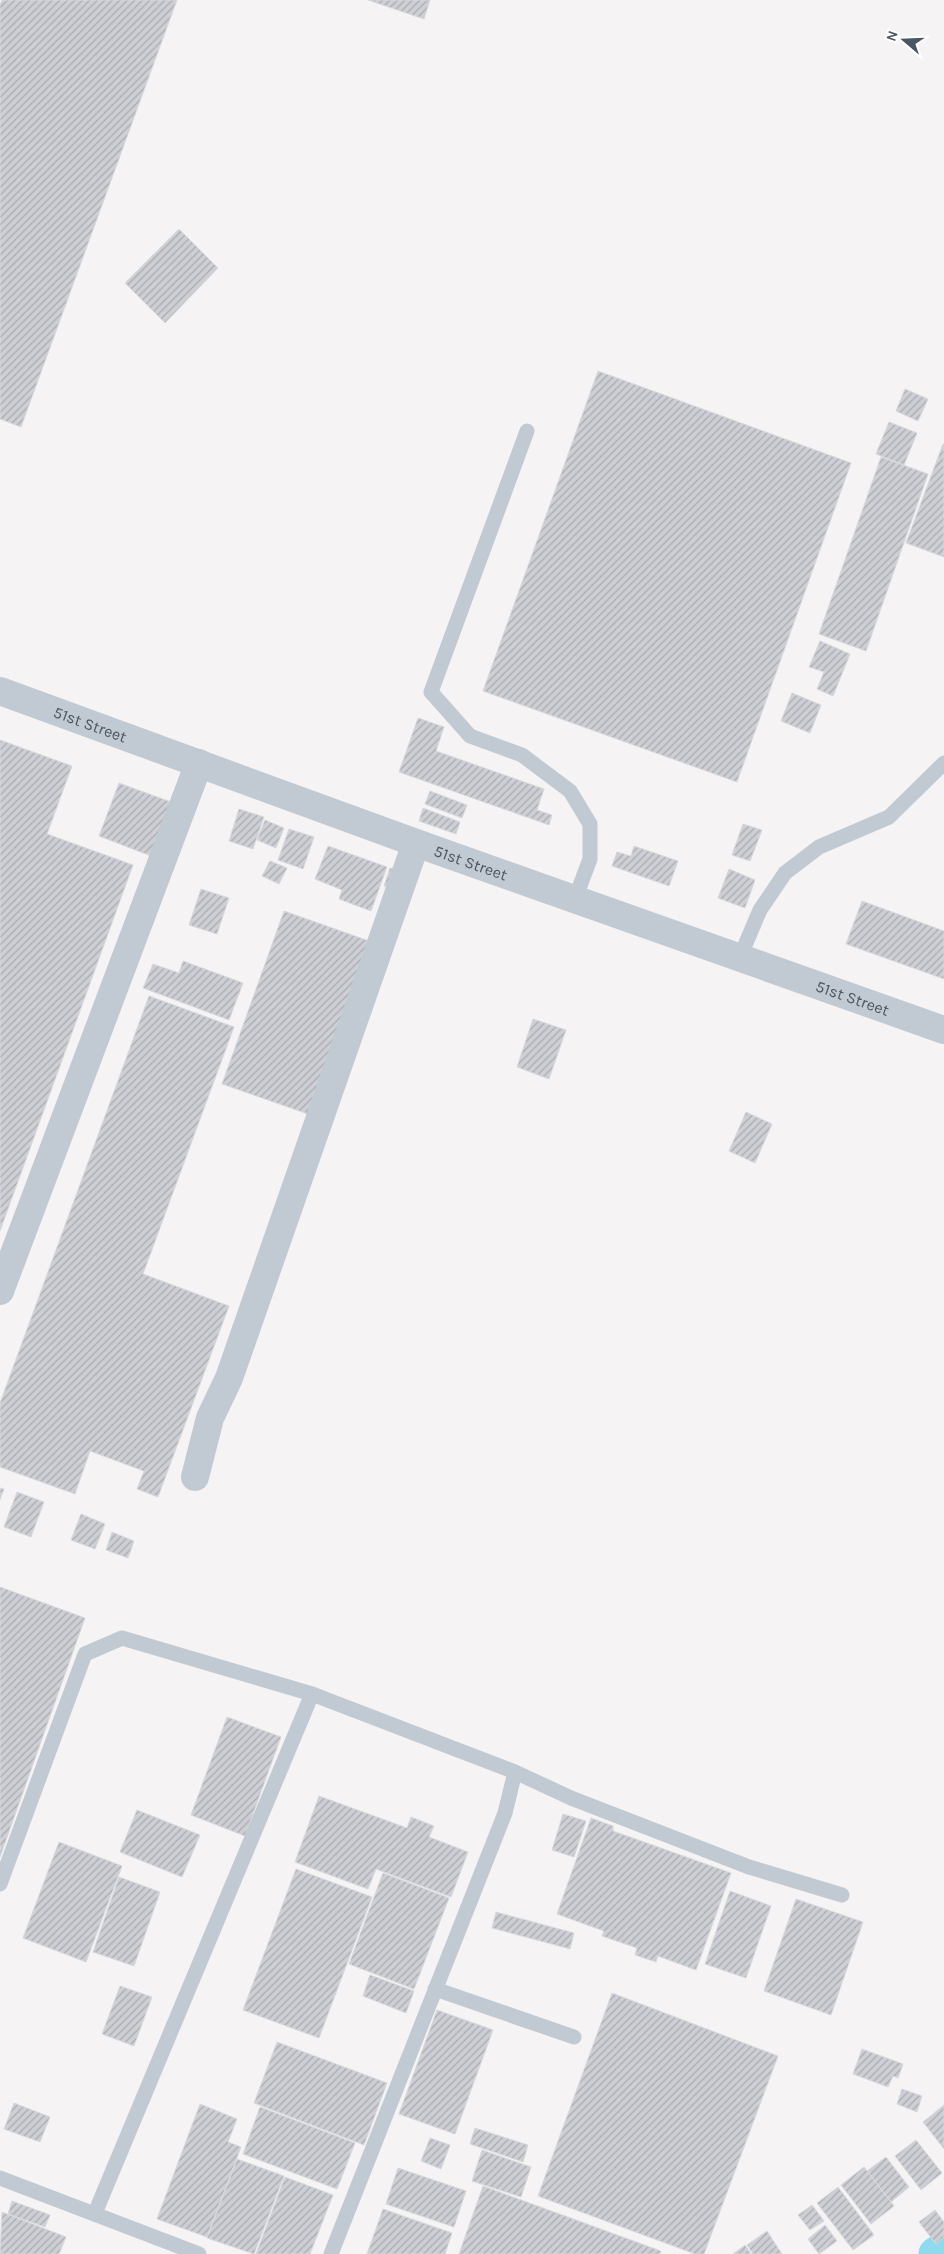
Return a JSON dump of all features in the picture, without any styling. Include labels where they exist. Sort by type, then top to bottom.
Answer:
[{"type":"street","name":"51st Street","points":[[0,691],[416,843],[944,1030]]},
{"type":"street","points":[[0,1291],[199,764]]},
{"type":"street","points":[[195,1478],[210,1418],[230,1378],[416,843]]},
{"type":"lane","points":[[527,431],[431,692],[470,736],[522,755],[570,791],[590,824],[590,859],[575,899]]},
{"type":"lane","points":[[740,958],[760,910],[785,873],[819,847],[890,817],[944,763]]},
{"type":"lane","points":[[0,1884],[85,1654],[122,1638],[312,1694],[516,1772],[571,1798],[749,1867],[842,1895]]},
{"type":"lane","points":[[95,2213],[312,1694]]},
{"type":"lane","points":[[331,2254],[505,1813],[516,1772]]},
{"type":"lane","points":[[435,1990],[574,2037]]},
{"type":"lane","points":[[0,2178],[199,2254]]},
{"type":"building","points":[[2,0],[177,0],[21,427],[0,419],[0,5]]},
{"type":"building","points":[[368,0],[430,0],[424,19]]},
{"type":"building","points":[[179,229],[218,268],[165,323],[125,283]]},
{"type":"building","points":[[598,371],[851,463],[737,782],[483,691]]},
{"type":"building","points":[[905,389],[928,399],[918,421],[896,411]]},
{"type":"building","points":[[889,422],[917,433],[904,465],[876,454]]},
{"type":"building","points":[[944,444],[944,557],[906,543]]},
{"type":"building","points":[[881,457],[928,474],[866,651],[819,634]]},
{"type":"building","points":[[820,641],[850,654],[833,696],[817,689],[824,672],[809,667]]},
{"type":"building","points":[[792,693],[821,705],[810,733],[781,721]]},
{"type":"building","points":[[418,718],[444,727],[436,751],[544,789],[537,810],[552,815],[549,825],[399,772]]},
{"type":"building","points":[[0,740],[72,766],[47,834],[133,865],[0,1231]]},
{"type":"building","points":[[119,783],[171,802],[151,856],[99,836]]},
{"type":"building","points":[[430,791],[467,805],[462,818],[425,804]]},
{"type":"building","points":[[423,808],[460,822],[456,834],[419,821]]},
{"type":"building","points":[[239,809],[264,817],[253,849],[229,841]]},
{"type":"building","points":[[265,820],[284,828],[276,848],[257,840]]},
{"type":"building","points":[[743,824],[762,830],[750,861],[732,855]]},
{"type":"building","points":[[289,829],[314,837],[303,869],[278,860]]},
{"type":"building","points":[[328,846],[387,867],[371,911],[339,899],[342,890],[315,879]]},
{"type":"building","points":[[634,846],[678,861],[669,886],[612,866],[617,852],[631,856]]},
{"type":"building","points":[[270,861],[287,868],[279,884],[262,876]]},
{"type":"building","points":[[390,868],[403,873],[396,891],[384,886]]},
{"type":"building","points":[[729,869],[755,880],[745,908],[718,898]]},
{"type":"building","points":[[201,889],[229,898],[217,934],[189,925]]},
{"type":"building","points":[[862,901],[944,931],[944,979],[846,944]]},
{"type":"building","points":[[284,911],[369,941],[308,1114],[222,1084]]},
{"type":"building","points":[[183,961],[243,983],[229,1020],[143,988],[153,964],[179,973]]},
{"type":"building","points":[[149,996],[234,1027],[143,1274],[229,1306],[158,1497],[137,1489],[144,1471],[90,1451],[75,1494],[0,1467],[0,1403]]},
{"type":"building","points":[[533,1019],[566,1030],[549,1079],[517,1067]]},
{"type":"building","points":[[746,1112],[772,1124],[755,1163],[729,1151]]},
{"type":"building","points":[[0,1488],[4,1489],[0,1500]]},
{"type":"building","points":[[17,1492],[44,1502],[31,1537],[4,1527]]},
{"type":"building","points":[[81,1514],[105,1524],[95,1549],[71,1540]]},
{"type":"building","points":[[112,1532],[134,1541],[128,1558],[106,1550]]},
{"type":"building","points":[[0,1587],[85,1618],[0,1857]]},
{"type":"building","points":[[227,1717],[281,1737],[245,1836],[191,1815]]},
{"type":"building","points":[[319,1796],[407,1828],[411,1817],[434,1826],[429,1837],[468,1852],[451,1897],[376,1869],[368,1889],[295,1862]]},
{"type":"building","points":[[137,1810],[200,1835],[182,1877],[120,1852]]},
{"type":"building","points":[[563,1814],[586,1821],[574,1857],[552,1850]]},
{"type":"building","points":[[591,1818],[613,1826],[613,1831],[731,1873],[696,1970],[658,1956],[656,1962],[635,1955],[637,1948],[602,1936],[604,1931],[557,1914]]},
{"type":"building","points":[[59,1842],[122,1866],[86,1962],[23,1938]]},
{"type":"building","points":[[296,1869],[372,1897],[319,2038],[243,2010]]},
{"type":"building","points":[[383,1873],[449,1898],[414,1989],[349,1964]]},
{"type":"building","points":[[119,1877],[160,1892],[134,1966],[93,1952]]},
{"type":"building","points":[[730,1891],[771,1906],[746,1978],[705,1964]]},
{"type":"building","points":[[796,1899],[863,1922],[831,2015],[764,1991]]},
{"type":"building","points":[[496,1912],[574,1933],[570,1949],[492,1928]]},
{"type":"building","points":[[370,1975],[414,1991],[406,2013],[363,1996]]},
{"type":"building","points":[[120,1986],[152,1997],[134,2046],[102,2034]]},
{"type":"building","points":[[612,1993],[778,2056],[704,2254],[695,2254],[538,2196]]},
{"type":"building","points":[[437,2010],[493,2030],[455,2134],[399,2114]]},
{"type":"building","points":[[277,2042],[387,2083],[364,2145],[254,2103]]},
{"type":"building","points":[[862,2049],[903,2064],[898,2078],[893,2076],[888,2087],[853,2074]]},
{"type":"building","points":[[902,2089],[922,2096],[917,2112],[897,2104]]},
{"type":"building","points":[[14,2103],[50,2117],[40,2142],[4,2129]]},
{"type":"building","points":[[200,2104],[237,2119],[228,2142],[241,2147],[207,2237],[157,2219]]},
{"type":"building","points":[[944,2105],[944,2149],[923,2122]]},
{"type":"building","points":[[260,2107],[355,2143],[337,2189],[243,2154]]},
{"type":"building","points":[[475,2128],[528,2145],[523,2162],[470,2144]]},
{"type":"building","points":[[430,2138],[450,2145],[441,2169],[421,2161]]},
{"type":"building","points":[[916,2140],[942,2173],[921,2190],[895,2156]]},
{"type":"building","points":[[482,2150],[531,2167],[521,2197],[472,2181]]},
{"type":"building","points":[[886,2157],[909,2187],[891,2202],[867,2171]]},
{"type":"building","points":[[237,2159],[284,2176],[254,2254],[207,2238]]},
{"type":"building","points":[[864,2167],[894,2206],[871,2224],[841,2185]]},
{"type":"building","points":[[398,2168],[466,2191],[454,2227],[386,2204]]},
{"type":"building","points":[[285,2177],[333,2195],[310,2254],[256,2254]]},
{"type":"building","points":[[483,2186],[661,2251],[660,2254],[459,2254]]},
{"type":"building","points":[[838,2187],[874,2235],[853,2250],[817,2203]]},
{"type":"building","points":[[12,2201],[50,2215],[45,2227],[8,2214]]},
{"type":"building","points":[[812,2205],[824,2221],[810,2230],[798,2215]]},
{"type":"building","points":[[383,2209],[452,2233],[445,2254],[367,2254]]},
{"type":"building","points":[[935,2210],[944,2222],[944,2237],[936,2244],[919,2222]]},
{"type":"building","points":[[2,2212],[66,2237],[59,2254],[0,2254]]},
{"type":"building","points":[[825,2225],[837,2241],[819,2254],[808,2239]]},
{"type":"building","points":[[767,2231],[782,2254],[753,2254],[747,2245]]},
{"type":"building","points":[[745,2245],[751,2254],[733,2254]]},
{"type":"waterway","points":[[936,2254],[944,2249]]}]
